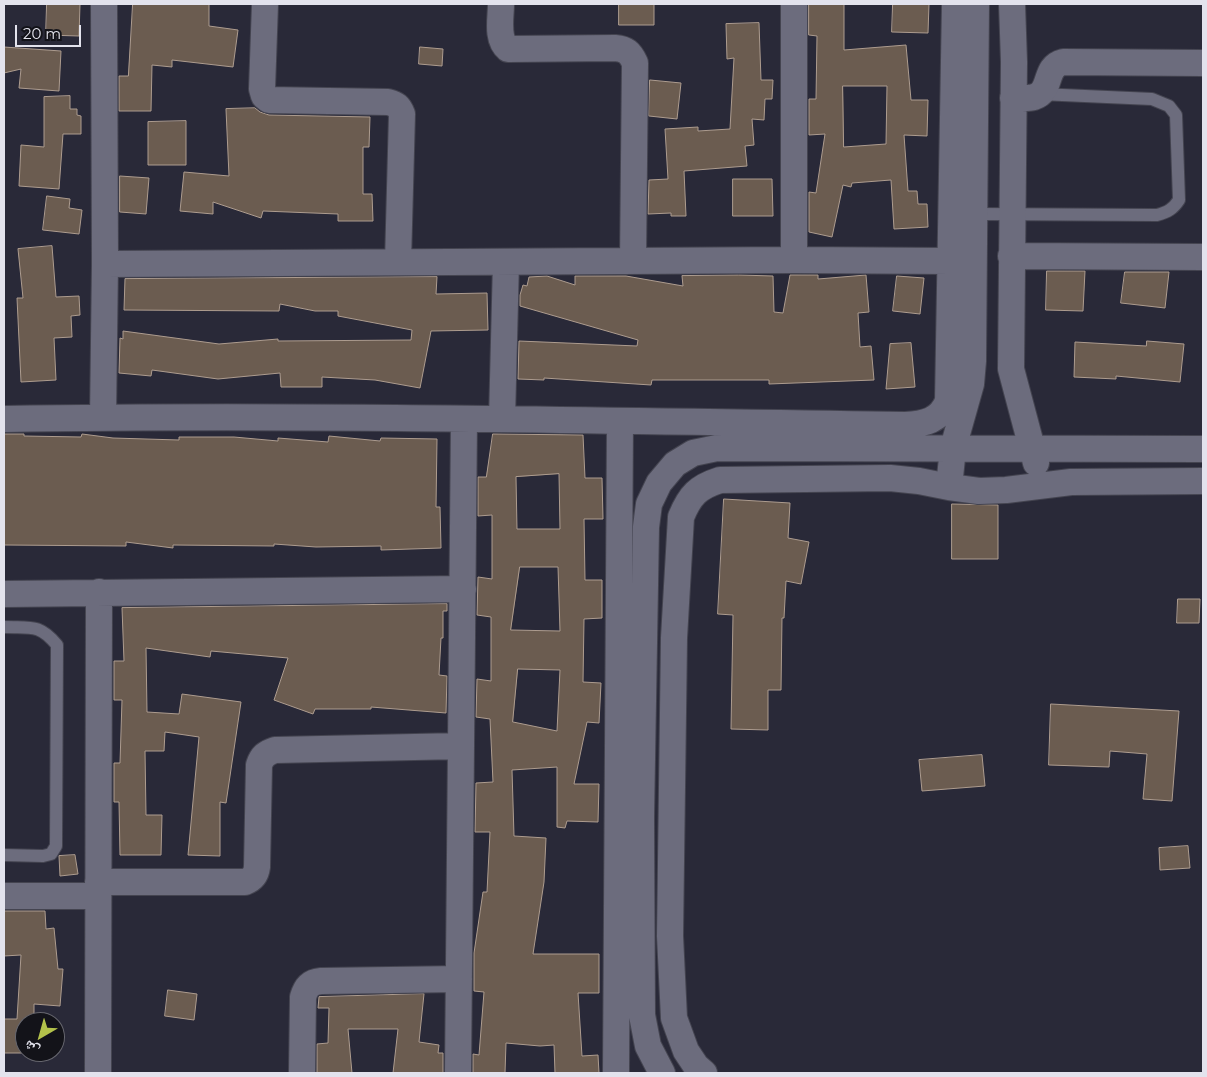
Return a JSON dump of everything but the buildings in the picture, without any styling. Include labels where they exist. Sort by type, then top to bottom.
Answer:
[{"type":"street","points":[[103,417],[105,264],[104,4]]},
{"type":"street","points":[[264,4],[262,89],[264,96],[269,100],[388,102],[396,104],[400,108],[402,114],[398,262]]},
{"type":"street","points":[[501,4],[501,37],[503,44],[508,49],[615,48],[625,49],[632,55],[635,63],[633,261]]},
{"type":"street","points":[[794,4],[794,260]]},
{"type":"street","points":[[662,1073],[648,1046],[642,1015],[644,638],[646,527],[649,504],[659,483],[675,464],[693,453],[756,436],[920,424],[938,416],[945,408],[948,401],[955,4]]},
{"type":"street","points":[[949,488],[953,448],[971,384],[975,214],[976,4]]},
{"type":"street","points":[[1012,4],[1011,369],[1042,486]]},
{"type":"street","points":[[1013,98],[1032,98],[1040,94],[1044,90],[1052,67],[1063,62],[1203,63]]},
{"type":"street","points":[[1011,256],[1203,257]]},
{"type":"street","points":[[105,264],[794,260],[950,261]]},
{"type":"street","points":[[502,419],[506,262]]},
{"type":"street","points":[[4,419],[103,417],[620,421],[756,436],[953,448],[1203,450]]},
{"type":"street","points":[[458,1073],[464,419]]},
{"type":"street","points":[[616,1073],[620,421]]},
{"type":"street","points":[[704,1073],[696,1066],[686,1051],[679,1037],[674,1018],[670,936],[674,638],[681,517],[687,502],[696,492],[708,484],[720,480],[890,478],[979,491],[1006,490],[1071,482],[1203,481]]},
{"type":"street","points":[[619,502],[649,504]]},
{"type":"street","points":[[4,594],[463,589]]},
{"type":"street","points":[[98,1073],[99,592]]},
{"type":"street","points":[[644,638],[674,638]]},
{"type":"street","points":[[4,896],[98,889],[245,882],[251,880],[256,874],[259,765],[262,758],[268,752],[274,750],[461,746]]},
{"type":"street","points":[[302,1073],[303,997],[306,988],[312,982],[459,979]]},
{"type":"street","points":[[648,1046],[679,1037]]},
{"type":"street","points":[[638,1073],[648,1046]]},
{"type":"lane","points":[[975,214],[1157,215],[1174,208],[1179,200],[1176,116],[1169,106],[1152,99],[1040,94]]},
{"type":"lane","points":[[4,627],[39,628],[58,645],[56,846],[51,854],[43,856],[4,855]]}]
